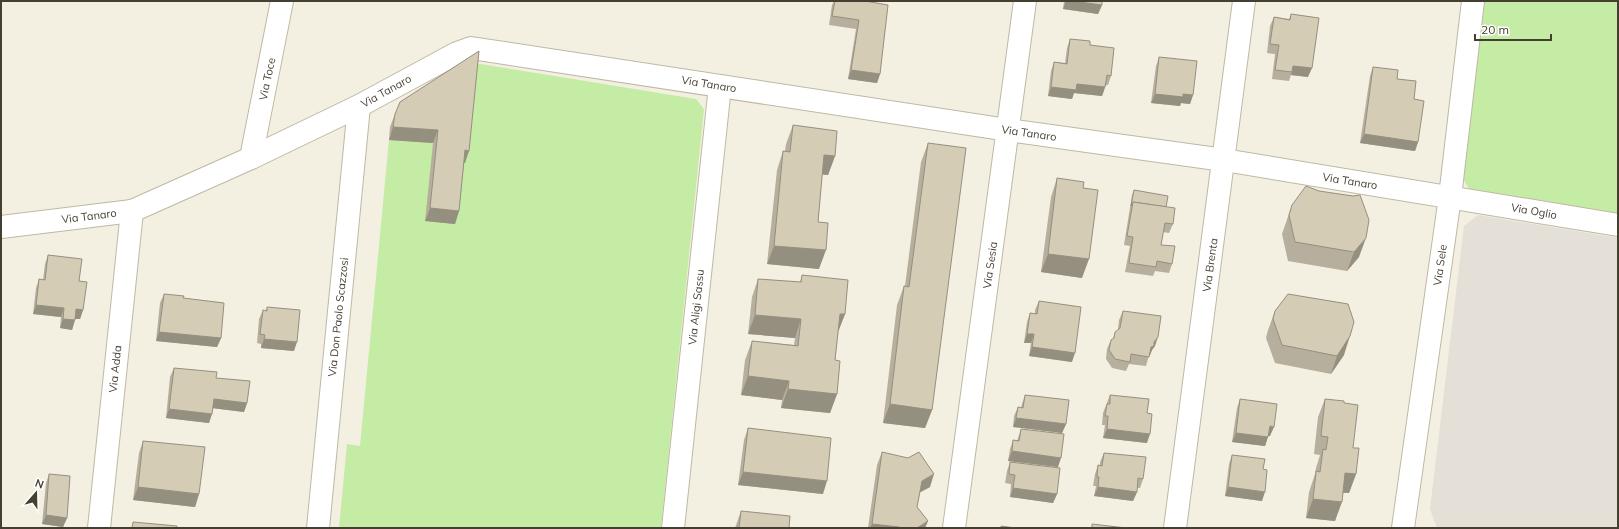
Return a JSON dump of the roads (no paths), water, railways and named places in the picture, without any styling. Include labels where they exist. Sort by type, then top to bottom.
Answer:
[{"type":"street","name":"Via Toce","points":[[250,158],[282,1]]},
{"type":"street","name":"Via Sesia","points":[[954,528],[1025,1]]},
{"type":"street","name":"Via Brenta","points":[[1175,528],[1244,1]]},
{"type":"street","name":"Via Sele","points":[[1403,528],[1450,197],[1473,1]]},
{"type":"street","name":"Via Tanaro","points":[[1,226],[132,211],[250,158],[359,106],[457,53],[471,48],[1008,130],[1224,160],[1450,197]]},
{"type":"street","name":"Via Aligi Sassu","points":[[673,528],[720,86]]},
{"type":"street","name":"Via Don Paolo Scazzosi","points":[[318,528],[359,106]]},
{"type":"street","name":"Via Oglio","points":[[1450,197],[1618,225]]},
{"type":"street","name":"Via Adda","points":[[99,528],[132,211]]}]
